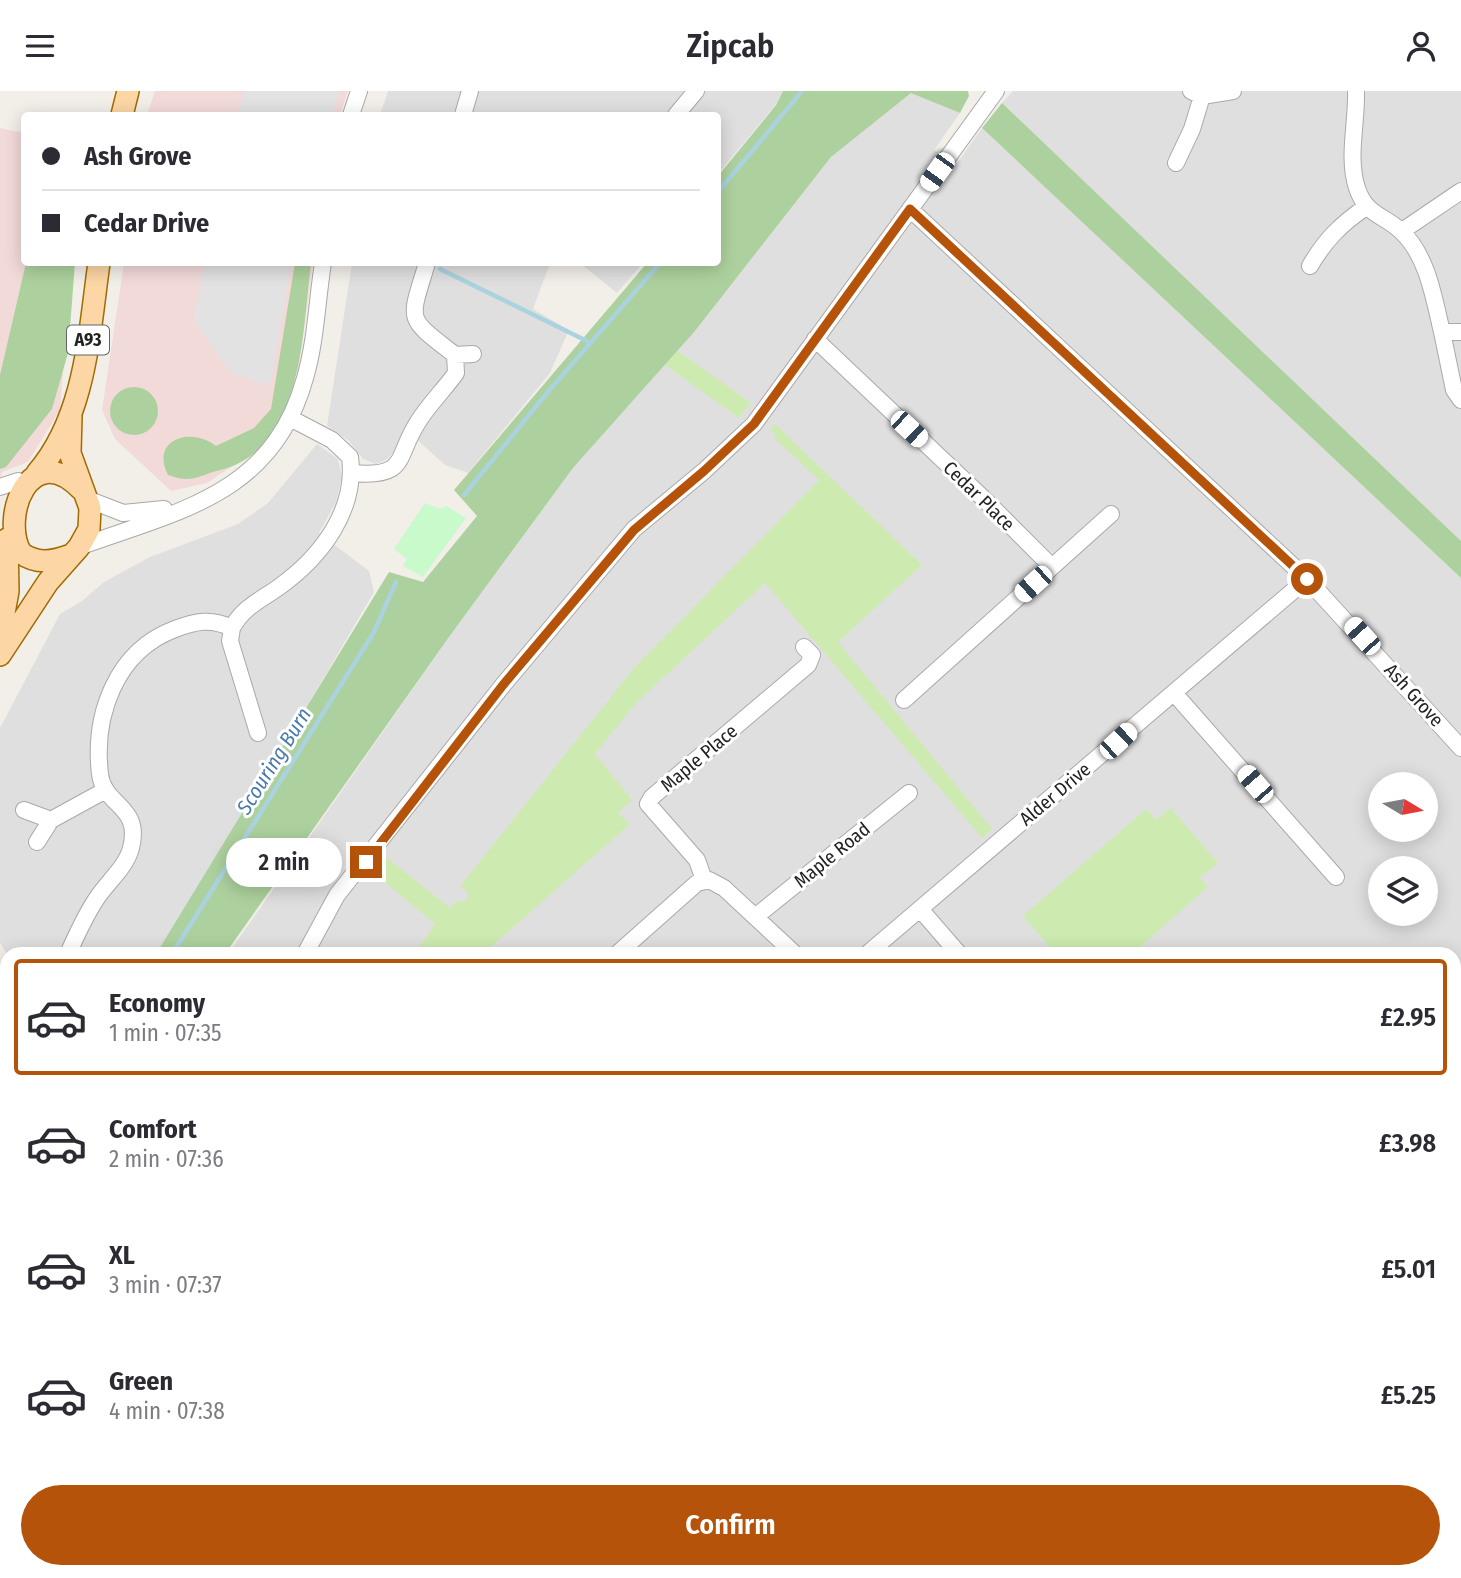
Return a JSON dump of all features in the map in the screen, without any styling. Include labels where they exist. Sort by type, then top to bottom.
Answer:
[{"type":"main road","points":[[119,91],[120,112]]},
{"type":"main road","points":[[121,112],[128,91]]},
{"type":"main road","name":"A93","points":[[0,635],[8,591],[2,512],[10,490],[18,480],[58,446],[71,416],[86,353],[99,266]]},
{"type":"main road","name":"A93","points":[[0,655],[73,552],[91,519],[70,453],[71,416]]},
{"type":"main road","points":[[18,480],[57,473],[84,494]]},
{"type":"main road","points":[[4,535],[14,548],[34,560],[57,560],[73,552]]},
{"type":"street","points":[[352,112],[359,91]]},
{"type":"street","points":[[464,112],[470,91]]},
{"type":"street","points":[[678,112],[696,91]]},
{"type":"street","points":[[309,947],[337,895],[503,685],[634,530],[704,471],[754,424],[996,91]]},
{"type":"street","points":[[1176,163],[1192,129],[1196,94],[1233,91]]},
{"type":"street","points":[[1356,91],[1352,172],[1366,207],[1402,231],[1430,281],[1454,390],[1461,400]]},
{"type":"street","points":[[1402,231],[1461,191]]},
{"type":"street","points":[[1310,266],[1322,245],[1342,223],[1366,207]]},
{"type":"street","name":"Ash Grove","points":[[910,209],[1307,579],[1461,748]]},
{"type":"street","points":[[73,552],[211,499],[263,458],[290,418],[306,377],[323,266]]},
{"type":"street","points":[[426,266],[412,313],[416,326],[454,355],[473,354]]},
{"type":"street","points":[[1442,332],[1461,332]]},
{"type":"street","name":"Cedar Place","points":[[815,339],[1052,567]]},
{"type":"street","points":[[352,473],[379,474],[402,460],[415,427],[456,373],[454,355]]},
{"type":"street","points":[[258,733],[230,641],[232,628],[248,606],[281,586],[325,544],[343,513],[352,473],[350,457],[332,440],[290,418]]},
{"type":"street","points":[[84,494],[109,510],[138,514],[211,499]]},
{"type":"street","points":[[904,700],[1111,514]]},
{"type":"street","name":"Alder Drive","points":[[875,947],[1307,579]]},
{"type":"street","points":[[72,947],[95,901],[131,851],[133,833],[127,811],[104,791],[99,757],[102,719],[114,683],[139,650],[168,631],[195,621],[208,621],[232,628]]},
{"type":"street","name":"Maple Place","points":[[704,880],[697,860],[648,804],[808,665],[812,655],[804,647]]},
{"type":"street","points":[[1174,692],[1336,877]]},
{"type":"street","points":[[37,842],[51,820],[104,791]]},
{"type":"street","name":"Maple Road","points":[[755,917],[909,793]]},
{"type":"street","points":[[24,810],[51,820]]},
{"type":"street","points":[[625,947],[704,880],[718,883],[787,947]]},
{"type":"street","points":[[920,909],[953,947]]},
{"type":"shaded area","points":[[155,91],[348,91],[341,112],[148,112]]},
{"type":"shaded area","points":[[244,91],[340,91],[333,112],[238,112]]},
{"type":"shaded area","points":[[388,91],[783,91],[776,104],[721,170],[721,112],[381,112]]},
{"type":"shaded area","points":[[905,91],[916,91],[960,113],[934,150],[956,165],[982,128],[1461,578],[1461,947],[233,947],[449,637],[573,468],[695,331],[831,157]]},
{"type":"shaded area","points":[[1013,91],[1461,91],[1461,541],[1002,103]]},
{"type":"shaded area","points":[[0,128],[21,132],[21,266],[72,266],[60,410],[28,462],[2,472],[0,480]]},
{"type":"shaded area","points":[[124,266],[313,266],[299,366],[284,404],[243,459],[207,483],[171,491],[115,439],[102,410]]},
{"type":"shaded area","points":[[203,266],[290,266],[270,386],[231,373],[194,321]]},
{"type":"shaded area","points":[[352,266],[549,266],[533,309],[569,330],[550,373],[468,473],[445,465],[404,428],[394,452],[386,460],[376,464],[363,459],[348,440],[327,426]]},
{"type":"shaded area","points":[[584,266],[640,266],[617,293]]},
{"type":"shaded area","points":[[317,444],[338,459],[342,477],[336,502],[319,533],[369,571],[374,592],[285,744],[160,947],[3,947],[0,943],[0,728],[60,614],[82,601],[104,582],[150,557],[238,524],[268,503]]},
{"type":"green space","points":[[783,91],[968,91],[969,96],[960,113],[911,93],[831,157],[695,331],[573,468],[449,637],[230,947],[160,947],[389,572],[423,582],[477,516],[454,490],[644,266],[721,266],[721,172],[776,105]]},
{"type":"green space","points":[[1002,103],[1461,541],[1461,578],[982,128]]},
{"type":"green space","points":[[25,266],[75,266],[68,353],[52,409],[6,467],[0,469],[0,375]]},
{"type":"green space","points":[[295,266],[311,266],[305,322],[294,385],[283,414],[268,439],[248,458],[220,470],[194,478],[183,479],[168,475],[164,453],[168,445],[185,437],[195,437],[216,446],[254,428],[271,409]]},
{"type":"green space","points":[[678,351],[751,403],[739,418],[665,365]]},
{"type":"green space","points":[[134,387],[151,394],[158,411],[151,428],[134,435],[117,428],[110,411],[117,394]]},
{"type":"green space","points":[[775,424],[922,565],[838,642],[992,829],[982,838],[765,583],[637,702],[595,754],[632,800],[618,813],[630,824],[491,947],[420,947],[435,924],[375,874],[387,858],[450,908],[458,900],[464,903],[469,894],[460,886],[635,667],[819,480],[775,439],[775,434],[770,430]]},
{"type":"green space","points":[[425,503],[440,509],[446,506],[466,518],[423,577],[403,566],[407,559],[394,549]]},
{"type":"green space","points":[[1171,808],[1218,863],[1200,878],[1208,887],[1140,947],[1050,947],[1023,916],[1146,809],[1156,820]]},
{"type":"waterway","name":"Scouring Burn","points":[[721,188],[802,91]]},
{"type":"waterway","name":"Scouring Burn","points":[[464,495],[547,393],[657,266]]},
{"type":"waterway","points":[[440,269],[591,343]]},
{"type":"waterway","name":"Scouring Burn","points":[[176,947],[374,632],[396,582]]},
{"type":"route","points":[[366,862],[503,685],[634,530],[704,471],[754,424],[910,209],[1307,579]]}]
